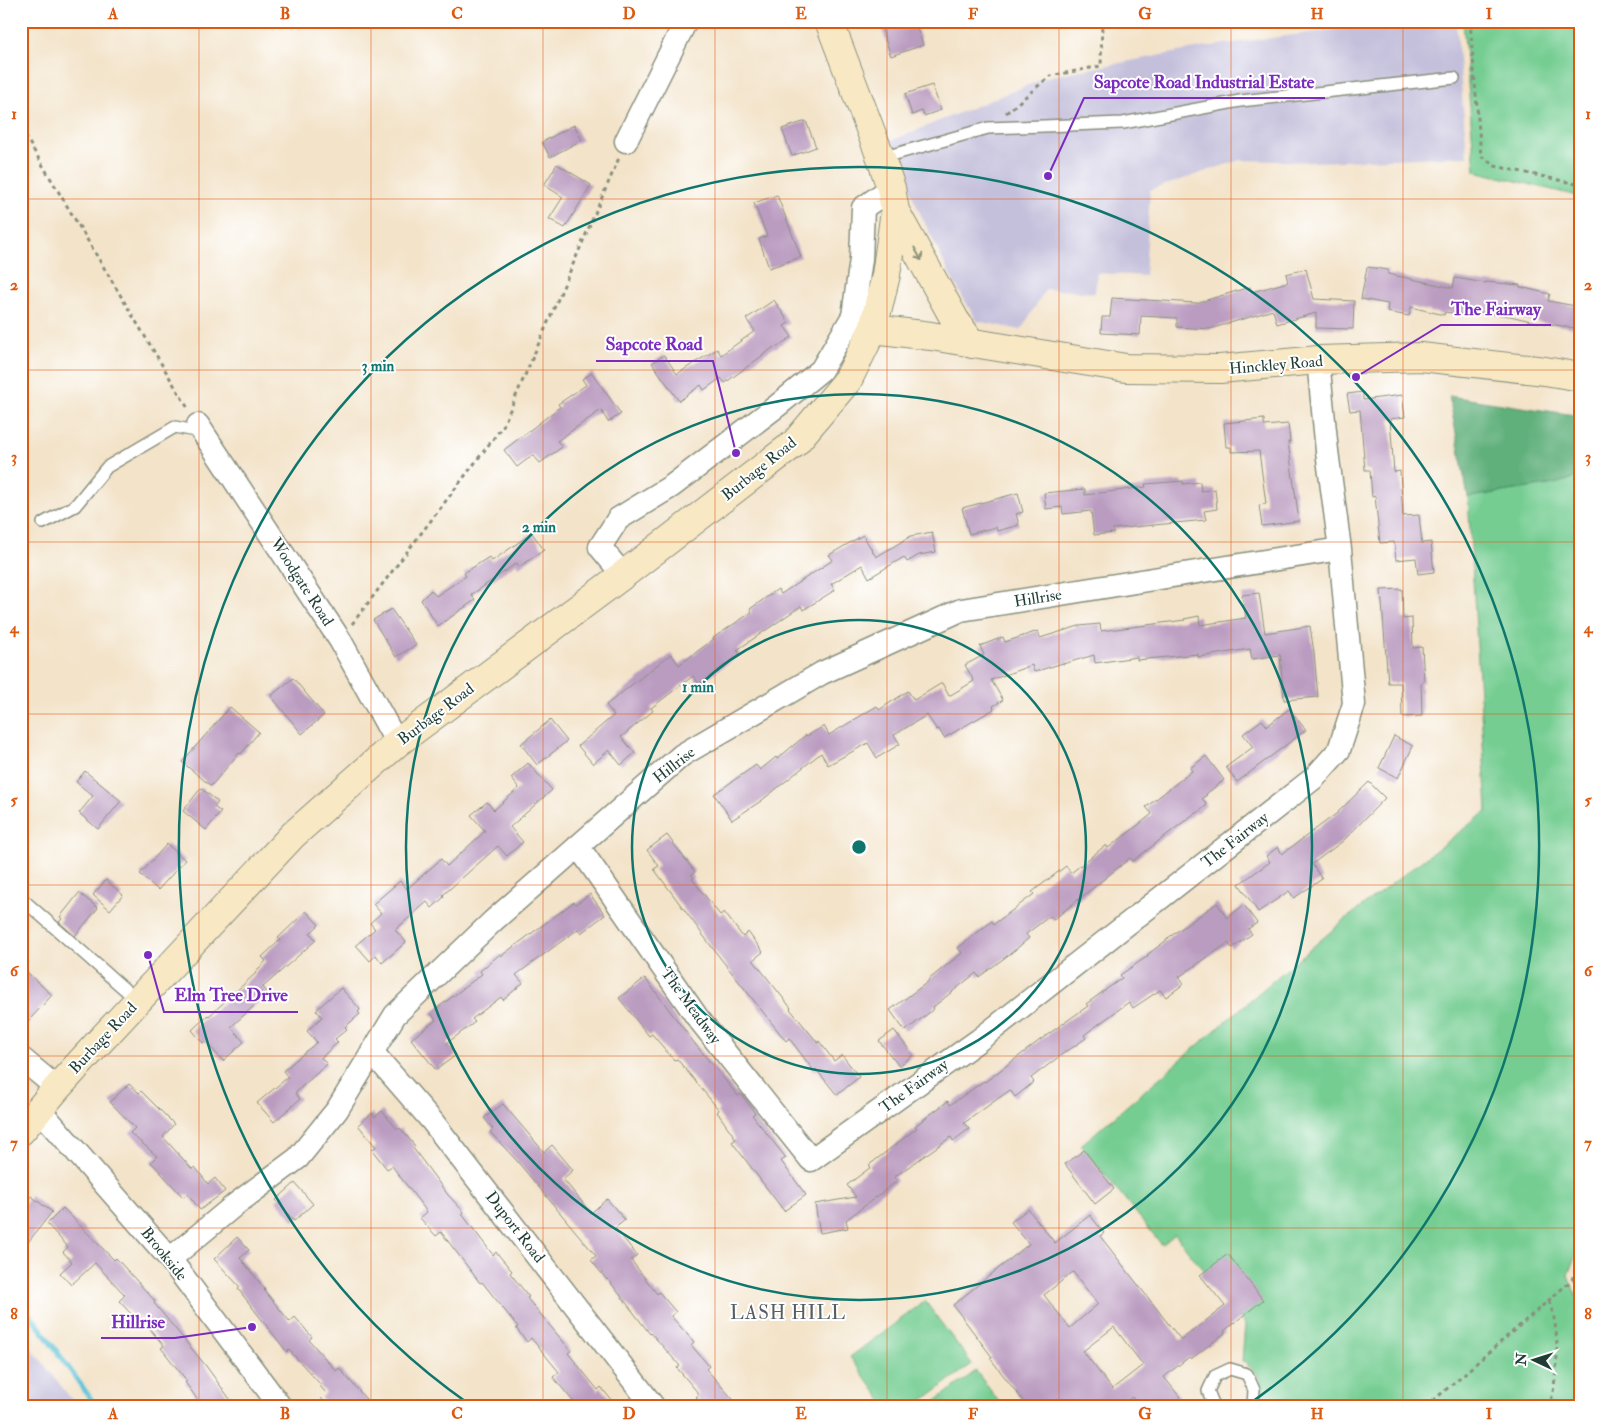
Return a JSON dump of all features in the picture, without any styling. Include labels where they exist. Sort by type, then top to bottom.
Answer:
[{"type":"main road","points":[[829,21],[881,158],[893,199],[950,312],[972,344]]},
{"type":"main road","name":"Burbage Road","points":[[21,1131],[57,1088],[293,835],[397,743],[623,575],[795,443],[848,380],[873,329],[886,275],[893,199]]},
{"type":"main road","name":"Hinckley Road","points":[[873,329],[931,336],[1126,368],[1220,369],[1318,360],[1421,358],[1545,371],[1581,377]]},
{"type":"street","points":[[626,142],[686,21]]},
{"type":"street","points":[[623,575],[600,547],[618,519],[672,486],[821,370],[853,316],[862,259],[863,208],[893,199]]},
{"type":"street","name":"The Fairway","points":[[811,1160],[979,1040],[1314,778],[1339,750],[1354,704],[1340,549],[1327,451],[1318,360]]},
{"type":"street","name":"Woodgate Road","points":[[201,429],[340,640],[397,743]]},
{"type":"street","name":"Hillrise","points":[[170,1259],[236,1204],[298,1158],[337,1110],[395,1016],[493,921],[682,754],[822,673],[961,610],[1340,549]]},
{"type":"street","name":"The Meadway","points":[[578,846],[697,1017],[811,1160]]},
{"type":"street","name":"Duport Road","points":[[372,1052],[432,1121],[653,1406]]},
{"type":"street","points":[[21,1058],[57,1088]]},
{"type":"street","name":"Brookside","points":[[39,1109],[170,1259],[280,1406]]},
{"type":"lane","points":[[881,158],[988,128],[1124,123],[1240,101],[1454,78]]},
{"type":"lane","points":[[44,523],[75,506],[107,467],[175,427],[201,429]]},
{"type":"lane","points":[[21,898],[138,1001]]},
{"type":"lane","points":[[1214,1406],[1208,1391],[1215,1376],[1230,1369],[1247,1374],[1254,1390],[1253,1406]]},
{"type":"path","points":[[988,128],[1050,76],[1101,66],[1102,21]]},
{"type":"path","points":[[1470,21],[1481,156],[1494,166],[1581,185]]},
{"type":"path","points":[[21,129],[201,429]]},
{"type":"path","points":[[340,640],[503,426],[626,142]]},
{"type":"path","points":[[1427,1406],[1572,1280],[1581,1258]]},
{"type":"path","points":[[1549,1300],[1554,1313],[1557,1345],[1556,1370],[1550,1406]]},
{"type":"shaded area","points":[[1398,21],[1456,21],[1467,156],[1317,162],[1240,160],[1150,190],[1145,276],[1097,273],[1095,293],[1046,289],[1021,330],[977,321],[951,277],[918,209],[890,141],[1050,76],[1211,46]]},
{"type":"shaded area","points":[[21,1335],[77,1406],[21,1406]]},
{"type":"green space","points":[[1463,21],[1581,21],[1581,197],[1475,171]]},
{"type":"green space","points":[[1449,396],[1581,416],[1581,476],[1554,484],[1468,497]]},
{"type":"green space","points":[[1581,476],[1581,1241],[1568,1275],[1581,1308],[1581,1406],[1261,1406],[1263,1392],[1260,1380],[1253,1370],[1242,1361],[1245,1324],[1175,1234],[1162,1245],[1081,1145],[1343,921],[1487,811],[1468,497],[1554,484]]},
{"type":"green space","points":[[925,1301],[972,1364],[915,1406],[886,1406],[850,1357]]},
{"type":"green space","points":[[976,1371],[1002,1406],[929,1406]]},
{"type":"building","points":[[879,21],[914,21],[923,45],[891,56]]},
{"type":"building","points":[[932,85],[941,110],[924,116],[922,111],[912,115],[905,94]]},
{"type":"building","points":[[806,121],[816,147],[792,156],[782,129]]},
{"type":"building","points":[[574,125],[582,140],[550,157],[542,142]]},
{"type":"building","points":[[557,164],[591,185],[565,228],[549,219],[563,197],[544,185]]},
{"type":"building","points":[[777,195],[801,257],[769,268],[759,239],[767,236],[754,203]]},
{"type":"building","points":[[1367,267],[1388,270],[1388,274],[1453,288],[1455,278],[1486,283],[1520,285],[1520,287],[1550,294],[1548,301],[1581,307],[1581,329],[1510,316],[1467,311],[1466,315],[1445,312],[1444,315],[1411,307],[1409,316],[1387,312],[1388,304],[1361,299]]},
{"type":"building","points":[[1306,269],[1314,299],[1354,301],[1353,329],[1316,328],[1316,313],[1277,324],[1273,310],[1210,329],[1177,327],[1177,318],[1141,316],[1140,335],[1101,333],[1102,317],[1110,317],[1112,298],[1197,303],[1250,287],[1252,292],[1288,282],[1286,274]]},
{"type":"building","points":[[774,300],[789,323],[784,326],[792,337],[774,347],[725,383],[721,378],[704,390],[701,385],[679,401],[652,363],[664,355],[677,374],[717,349],[721,355],[755,331],[746,319]]},
{"type":"building","points":[[592,373],[621,414],[608,422],[601,410],[557,441],[562,447],[540,463],[533,455],[517,467],[504,450],[560,407],[558,404],[586,385],[582,379]]},
{"type":"building","points":[[1363,392],[1363,400],[1402,395],[1405,417],[1390,419],[1394,472],[1400,471],[1403,516],[1419,515],[1422,543],[1431,542],[1434,572],[1418,574],[1416,558],[1396,560],[1394,542],[1380,543],[1375,496],[1372,497],[1370,470],[1365,470],[1360,410],[1350,411],[1347,394]]},
{"type":"building","points":[[1264,419],[1264,426],[1288,424],[1290,442],[1288,442],[1299,521],[1262,526],[1259,505],[1266,504],[1259,451],[1231,452],[1231,447],[1226,447],[1224,423]]},
{"type":"building","points":[[1183,481],[1183,484],[1200,482],[1201,491],[1215,489],[1217,509],[1204,511],[1206,520],[1113,529],[1114,533],[1094,535],[1091,511],[1063,514],[1062,507],[1046,509],[1044,493],[1085,489],[1085,495],[1146,487],[1145,484]]},
{"type":"building","points":[[1018,493],[1023,512],[1016,514],[1019,525],[997,531],[996,527],[969,534],[962,508]]},
{"type":"building","points":[[932,532],[936,552],[919,555],[907,562],[904,557],[869,578],[862,565],[831,584],[835,590],[803,610],[801,606],[737,650],[740,654],[699,684],[693,676],[651,708],[653,711],[621,737],[635,753],[621,765],[609,750],[593,764],[578,746],[614,715],[606,705],[671,654],[679,665],[713,638],[752,612],[750,609],[778,589],[781,594],[833,560],[829,555],[863,535],[876,557],[911,536]]},
{"type":"building","points":[[532,533],[544,550],[519,567],[517,563],[471,595],[475,600],[438,626],[421,600],[431,590],[436,596],[466,576],[464,573],[489,557],[492,561]]},
{"type":"building","points":[[1402,589],[1403,619],[1412,618],[1413,648],[1422,647],[1424,682],[1421,682],[1422,716],[1402,717],[1401,683],[1388,683],[1381,590]]},
{"type":"building","points":[[1259,593],[1265,633],[1310,626],[1318,697],[1284,700],[1280,655],[1252,659],[1250,649],[1198,657],[1198,654],[1137,660],[1137,657],[1095,663],[1094,655],[1034,672],[1032,665],[991,680],[1003,700],[993,706],[994,709],[944,738],[927,715],[894,735],[900,744],[877,758],[868,743],[828,765],[821,753],[761,801],[732,820],[714,794],[756,765],[760,770],[776,757],[777,759],[806,735],[824,726],[829,735],[877,706],[879,710],[908,691],[914,700],[942,683],[949,696],[974,681],[965,665],[984,655],[980,646],[1003,637],[1005,642],[1038,631],[1040,638],[1079,626],[1100,624],[1101,631],[1185,620],[1199,616],[1200,625],[1246,618],[1242,595]]},
{"type":"building","points":[[391,609],[416,645],[396,657],[373,620]]},
{"type":"building","points":[[293,678],[324,715],[302,734],[271,696]]},
{"type":"building","points":[[230,707],[259,732],[211,786],[182,762]]},
{"type":"building","points":[[1289,709],[1306,730],[1237,782],[1226,767],[1253,747],[1243,734],[1262,720],[1267,726]]},
{"type":"building","points":[[550,720],[567,741],[537,765],[521,744]]},
{"type":"building","points":[[1394,736],[1413,746],[1398,778],[1379,768]]},
{"type":"building","points":[[1206,756],[1224,780],[1202,798],[1207,805],[1133,861],[1130,858],[1053,920],[1050,916],[1026,934],[1029,938],[1015,950],[979,977],[976,973],[905,1031],[890,1010],[962,953],[958,948],[992,921],[994,924],[1034,894],[1032,892],[1066,866],[1071,873],[1106,845],[1108,848],[1152,814],[1146,807],[1192,771],[1190,768]]},
{"type":"building","points":[[528,763],[552,790],[510,827],[523,842],[507,856],[498,846],[443,895],[444,897],[432,908],[427,902],[395,930],[406,942],[382,963],[376,955],[370,961],[356,945],[375,929],[370,923],[381,913],[373,904],[400,881],[407,889],[441,859],[447,866],[485,831],[471,815],[487,802],[494,810],[519,788],[511,778]]},
{"type":"building","points":[[85,771],[121,801],[98,829],[79,813],[93,796],[76,782]]},
{"type":"building","points":[[1369,782],[1385,798],[1343,841],[1312,864],[1322,879],[1294,898],[1289,891],[1258,912],[1239,884],[1270,862],[1266,856],[1278,847],[1282,854],[1336,814]]},
{"type":"building","points":[[201,788],[218,802],[214,807],[221,812],[206,830],[183,811]]},
{"type":"building","points":[[667,835],[695,872],[691,875],[694,878],[692,879],[720,915],[724,912],[743,937],[748,932],[763,952],[753,960],[790,1009],[834,1061],[842,1055],[859,1077],[837,1095],[816,1069],[814,1071],[789,1038],[786,1041],[717,954],[654,869],[659,866],[647,850]]},
{"type":"building","points":[[167,844],[185,860],[158,890],[140,874]]},
{"type":"building","points":[[106,880],[123,895],[110,910],[93,895]]},
{"type":"building","points":[[79,893],[98,908],[75,936],[59,922],[62,919],[60,917]]},
{"type":"building","points":[[590,894],[605,915],[581,933],[578,929],[516,975],[523,983],[503,1000],[501,997],[472,1019],[475,1022],[447,1043],[456,1055],[436,1070],[411,1039],[436,1020],[431,1013],[482,974],[480,971],[500,954],[501,956],[574,902],[576,904]]},
{"type":"building","points":[[1217,903],[1227,918],[1244,905],[1257,923],[1248,929],[1252,934],[1232,948],[1228,943],[1179,977],[1184,984],[1166,997],[1160,990],[1133,1008],[1129,1002],[1084,1035],[1086,1038],[1031,1078],[1034,1082],[1015,1097],[1010,1090],[964,1123],[969,1129],[953,1141],[951,1137],[894,1177],[897,1181],[846,1220],[848,1228],[820,1233],[815,1204],[856,1197],[847,1185],[871,1167],[869,1165],[917,1128],[915,1126],[948,1101],[950,1105],[985,1082],[1088,1006],[1086,1004],[1122,978],[1120,975]]},
{"type":"building","points":[[306,911],[319,925],[310,933],[316,940],[263,987],[268,993],[231,1027],[244,1042],[223,1061],[192,1030],[256,973],[266,961],[262,957],[280,940],[278,938]]},
{"type":"building","points":[[21,967],[52,995],[21,1029]]},
{"type":"building","points":[[645,978],[695,1044],[738,1096],[741,1094],[755,1113],[752,1115],[786,1158],[781,1161],[806,1195],[784,1211],[732,1142],[736,1139],[717,1112],[719,1110],[677,1059],[674,1060],[652,1034],[649,1036],[619,998]]},
{"type":"building","points":[[341,988],[359,1008],[358,1012],[360,1014],[345,1027],[347,1029],[335,1039],[338,1042],[321,1058],[327,1064],[295,1093],[300,1099],[274,1122],[257,1103],[288,1077],[283,1071],[317,1042],[307,1031],[322,1017],[316,1010]]},
{"type":"building","points":[[894,1030],[913,1055],[899,1066],[879,1041]]},
{"type":"building","points":[[129,1084],[139,1093],[141,1091],[174,1124],[163,1137],[192,1169],[195,1167],[208,1184],[215,1178],[225,1191],[200,1210],[188,1194],[183,1197],[151,1162],[157,1156],[130,1133],[135,1128],[110,1102]]},
{"type":"building","points":[[503,1104],[544,1152],[552,1145],[573,1170],[563,1179],[591,1213],[607,1199],[625,1220],[615,1228],[637,1255],[631,1260],[657,1294],[659,1292],[676,1312],[671,1316],[694,1342],[691,1345],[709,1366],[706,1369],[739,1406],[703,1406],[696,1397],[699,1394],[677,1368],[680,1366],[650,1334],[591,1260],[596,1256],[517,1161],[490,1132],[493,1129],[484,1118]]},
{"type":"building","points":[[382,1111],[415,1146],[413,1148],[448,1195],[464,1212],[462,1214],[493,1255],[496,1252],[512,1271],[510,1273],[529,1297],[527,1298],[571,1351],[568,1353],[598,1390],[601,1387],[616,1406],[577,1406],[553,1377],[559,1372],[531,1338],[527,1342],[516,1328],[518,1327],[482,1282],[480,1283],[441,1232],[436,1236],[420,1218],[427,1212],[392,1166],[387,1169],[372,1150],[376,1147],[358,1125],[372,1113],[375,1117]]},
{"type":"building","points":[[1084,1150],[1114,1189],[1095,1204],[1065,1164]]},
{"type":"building","points":[[295,1183],[313,1204],[294,1221],[276,1200]]},
{"type":"building","points":[[31,1196],[52,1212],[21,1251],[21,1209]]},
{"type":"building","points":[[63,1208],[114,1260],[116,1258],[155,1301],[154,1303],[206,1366],[235,1406],[202,1406],[185,1382],[187,1381],[161,1348],[164,1346],[139,1316],[136,1319],[119,1301],[125,1295],[95,1263],[71,1285],[60,1273],[72,1262],[63,1252],[68,1247],[47,1224]]},
{"type":"building","points":[[1028,1209],[1055,1243],[1090,1215],[1104,1233],[1100,1236],[1181,1340],[1225,1306],[1200,1275],[1228,1254],[1263,1300],[1224,1331],[1225,1333],[1191,1359],[1189,1357],[1164,1377],[1187,1406],[1139,1406],[1132,1397],[1121,1406],[1027,1406],[953,1305],[1029,1244],[1011,1222]],"holes":[[[1073,1272],[1098,1304],[1070,1328],[1044,1295]],[[1114,1327],[1143,1365],[1112,1389],[1083,1351]]]},
{"type":"building","points":[[237,1237],[249,1250],[240,1258],[264,1290],[290,1322],[295,1317],[312,1337],[309,1340],[336,1371],[339,1368],[372,1406],[328,1406],[321,1398],[326,1393],[321,1385],[289,1350],[287,1352],[238,1289],[240,1287],[214,1259]]},
{"type":"waterway","points":[[21,1301],[96,1406]]},
{"type":"place","name":"Sapcote Road Industrial Estate","points":[[1048,176]]},
{"type":"place","name":"The Fairway","points":[[1356,377]]},
{"type":"place","name":"Sapcote Road","points":[[736,453]]},
{"type":"place","name":"Elm Tree Drive","points":[[148,955]]},
{"type":"place","name":"Hillrise","points":[[252,1327]]},
{"type":"district","name":"LASH HILL","points":[[788,1313]]}]
